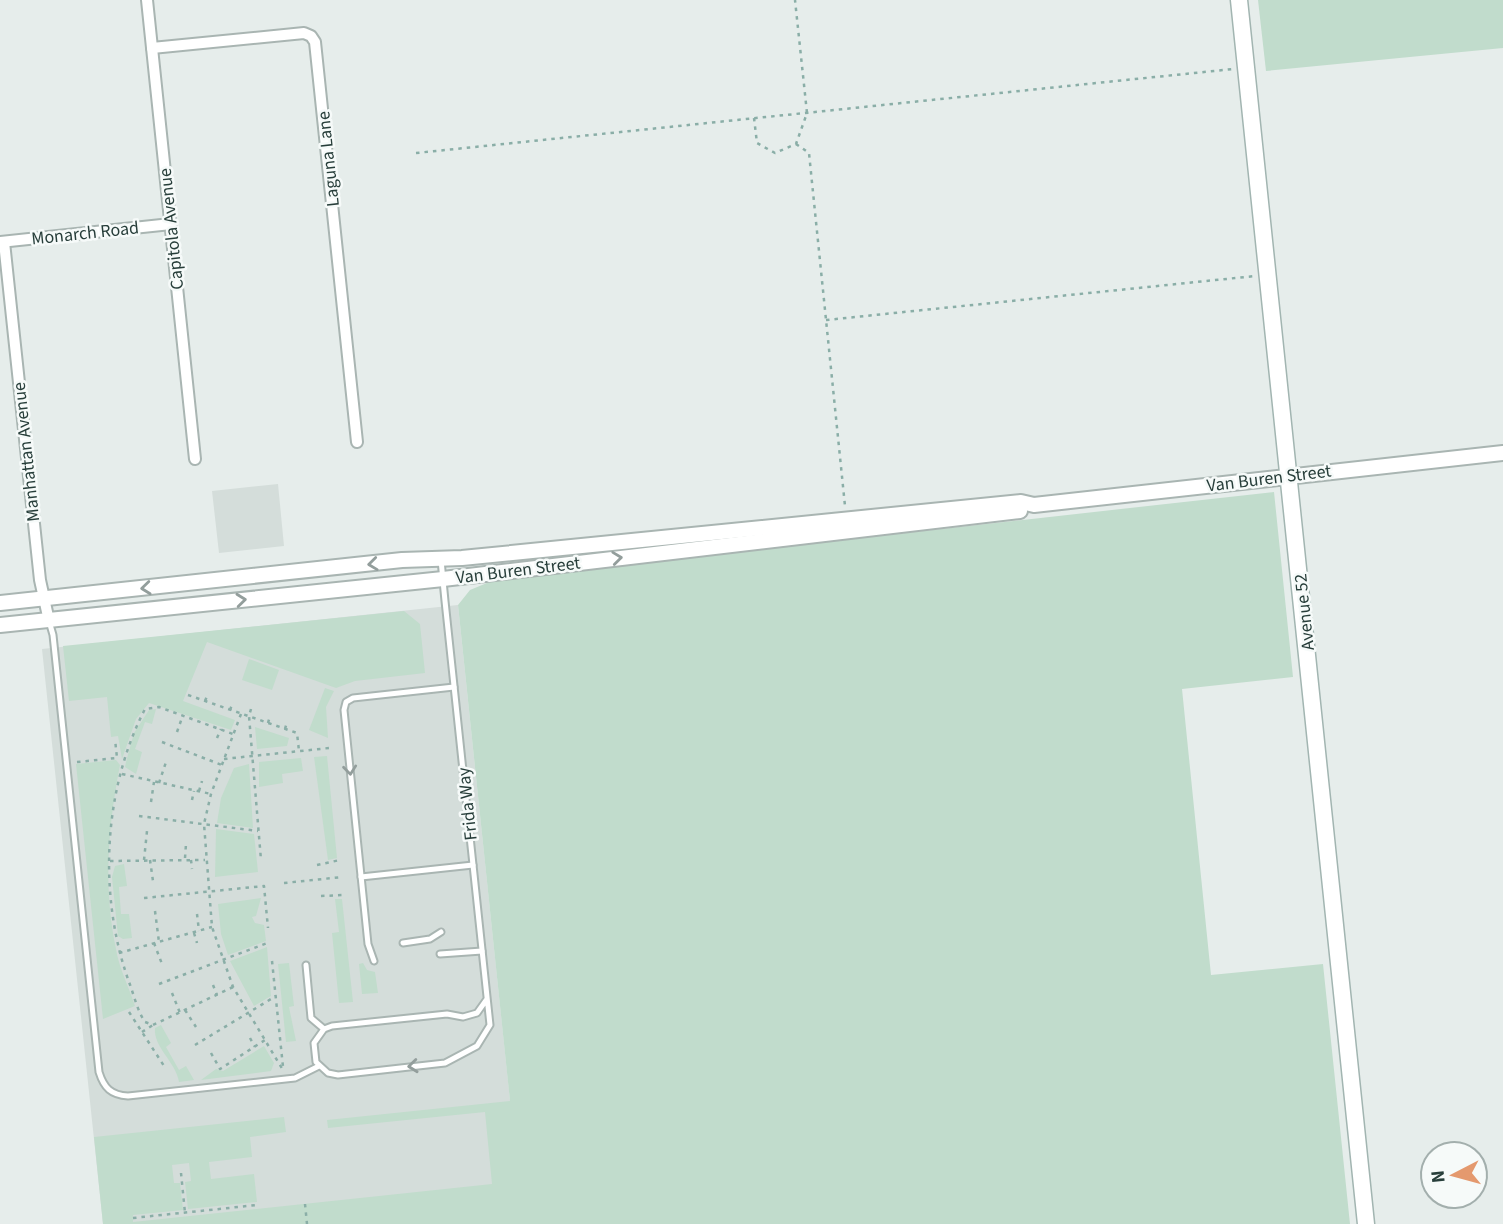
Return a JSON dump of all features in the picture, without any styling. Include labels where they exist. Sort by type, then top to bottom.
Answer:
[{"type":"main road","name":"Avenue 52","points":[[1240,0],[1366,1224]]},
{"type":"street","name":"Capitola Avenue","points":[[147,0],[195,459]]},
{"type":"street","name":"Laguna Lane","points":[[152,48],[304,33],[311,36],[315,42],[357,442]]},
{"type":"street","name":"Monarch Road","points":[[2,242],[171,224]]},
{"type":"street","name":"Manhattan Avenue","points":[[2,242],[44,599],[49,621]]},
{"type":"street","name":"Van Buren Street","points":[[0,625],[336,591],[443,584],[1003,514],[1034,505],[1503,453]]},
{"type":"street","name":"Van Buren Street","points":[[0,603],[402,560],[440,559],[847,521],[1021,502],[1034,505]]},
{"type":"lane","name":"Frida Way","points":[[319,1066],[328,1073],[338,1074],[444,1063],[477,1046],[490,1025],[440,559]]},
{"type":"lane","points":[[49,621],[53,635],[99,1072],[108,1090],[117,1095],[128,1096],[284,1079],[311,1073],[319,1066],[314,1043],[324,1029],[447,1014],[463,1017],[477,1013],[487,999]]},
{"type":"lane","points":[[374,961],[370,954],[361,877],[345,720],[346,702],[363,697],[454,687]]},
{"type":"lane","points":[[361,877],[473,865]]},
{"type":"lane","points":[[403,943],[430,939],[441,932]]},
{"type":"lane","points":[[440,954],[482,951]]},
{"type":"lane","points":[[306,965],[312,1018],[324,1029]]},
{"type":"path","points":[[794,0],[807,113],[796,145]]},
{"type":"path","points":[[416,153],[1247,67]]},
{"type":"path","points":[[754,118],[757,143],[775,153],[796,145]]},
{"type":"path","points":[[796,145],[809,153],[847,521]]},
{"type":"path","points":[[827,320],[1269,275]]},
{"type":"path","points":[[205,701],[208,694]]},
{"type":"path","points":[[188,695],[298,733],[299,751]]},
{"type":"path","points":[[230,709],[233,702]]},
{"type":"path","points":[[153,1025],[142,1017],[119,953],[110,860],[123,763],[132,734],[145,709],[155,705],[233,734]]},
{"type":"path","points":[[251,709],[249,716],[261,860]]},
{"type":"path","points":[[241,713],[211,794],[204,824],[212,927],[233,987],[283,1070],[272,961]]},
{"type":"path","points":[[177,732],[183,715]]},
{"type":"path","points":[[268,723],[270,716]]},
{"type":"path","points":[[285,729],[288,722]]},
{"type":"path","points":[[217,738],[221,729]]},
{"type":"path","points":[[115,739],[117,758],[123,763]]},
{"type":"path","points":[[162,742],[222,765]]},
{"type":"path","points":[[224,759],[329,748]]},
{"type":"path","points":[[66,763],[117,758]]},
{"type":"path","points":[[151,802],[167,759]]},
{"type":"path","points":[[121,774],[211,794]]},
{"type":"path","points":[[199,792],[202,781]]},
{"type":"path","points":[[192,800],[194,791]]},
{"type":"path","points":[[139,816],[258,831]]},
{"type":"path","points":[[144,860],[147,831]]},
{"type":"path","points":[[185,860],[186,844]]},
{"type":"path","points":[[110,860],[205,860]]},
{"type":"path","points":[[150,860],[153,881]]},
{"type":"path","points":[[191,860],[192,869]]},
{"type":"path","points":[[317,865],[340,860]]},
{"type":"path","points":[[284,883],[342,877]]},
{"type":"path","points":[[145,898],[264,886],[268,928]]},
{"type":"path","points":[[321,896],[344,895]]},
{"type":"path","points":[[155,911],[159,942]]},
{"type":"path","points":[[197,914],[199,931]]},
{"type":"path","points":[[119,953],[212,927]]},
{"type":"path","points":[[194,932],[197,943]]},
{"type":"path","points":[[154,943],[162,964]]},
{"type":"path","points":[[159,984],[270,943]]},
{"type":"path","points":[[212,985],[216,995]]},
{"type":"path","points":[[142,1032],[233,987]]},
{"type":"path","points":[[223,992],[226,1000]]},
{"type":"path","points":[[172,993],[180,1013]]},
{"type":"path","points":[[195,1045],[275,996]]},
{"type":"path","points":[[185,1010],[196,1027]]},
{"type":"path","points":[[129,1012],[166,1069]]},
{"type":"path","points":[[250,1038],[256,1047]]},
{"type":"path","points":[[211,1053],[220,1069],[265,1040]]},
{"type":"path","points":[[181,1173],[185,1213]]},
{"type":"path","points":[[133,1218],[257,1205]]},
{"type":"path","points":[[306,1205],[307,1224]]},
{"type":"shaded area","points":[[278,484],[284,546],[219,553],[212,491]]},
{"type":"shaded area","points":[[458,605],[523,1224],[103,1224],[42,649]]},
{"type":"green space","points":[[1258,0],[1503,0],[1503,48],[1266,71]]},
{"type":"green space","points":[[1274,492],[1293,677],[1182,689],[1211,975],[1323,964],[1350,1224],[103,1224],[94,1137],[284,1117],[286,1132],[250,1137],[252,1157],[209,1162],[211,1179],[254,1174],[257,1202],[188,1209],[185,1182],[191,1181],[189,1163],[172,1165],[174,1183],[180,1183],[183,1210],[133,1215],[133,1222],[492,1184],[485,1112],[328,1128],[327,1120],[510,1101],[458,605],[470,590],[499,578]]},
{"type":"green space","points":[[404,611],[420,624],[425,673],[355,681],[336,688],[207,642],[183,701],[235,720],[231,730],[149,703],[136,719],[122,759],[118,736],[111,737],[107,697],[69,701],[63,646]]},
{"type":"green space","points":[[249,659],[279,670],[272,690],[242,680]]},
{"type":"green space","points":[[325,688],[334,691],[326,707],[328,738],[309,730]]},
{"type":"green space","points":[[156,709],[152,724],[145,722],[135,749],[142,752],[136,774],[125,767],[134,733],[149,710]]},
{"type":"green space","points":[[255,727],[289,738],[287,746],[257,749]]},
{"type":"green space","points":[[327,756],[337,858],[328,860],[314,757]]},
{"type":"green space","points":[[301,758],[303,771],[282,774],[283,783],[259,787],[259,762]]},
{"type":"green space","points":[[116,760],[120,765],[110,834],[109,903],[117,956],[135,1006],[103,1019],[76,764]]},
{"type":"green space","points":[[249,764],[253,828],[217,823],[221,798],[234,768]]},
{"type":"green space","points":[[216,829],[254,834],[258,872],[215,877]]},
{"type":"green space","points":[[124,864],[127,886],[119,887],[121,914],[129,914],[132,938],[123,939],[118,936],[112,877],[115,866]]},
{"type":"green space","points":[[261,898],[256,916],[252,917],[255,923],[264,925],[266,941],[228,955],[221,934],[218,904]]},
{"type":"green space","points":[[335,899],[342,899],[353,1002],[339,1003],[332,933],[339,932]]},
{"type":"green space","points":[[267,947],[271,996],[254,1006],[230,961]]},
{"type":"green space","points":[[289,963],[294,1006],[289,1007],[296,1041],[286,1042],[278,964]]},
{"type":"green space","points":[[363,963],[367,970],[375,972],[378,993],[362,994],[359,964]]},
{"type":"green space","points":[[161,1025],[171,1043],[166,1047],[179,1070],[186,1066],[194,1080],[179,1082],[174,1068],[157,1042],[155,1028]]},
{"type":"green space","points":[[264,1046],[274,1063],[271,1071],[201,1080],[216,1069],[223,1071]]}]
